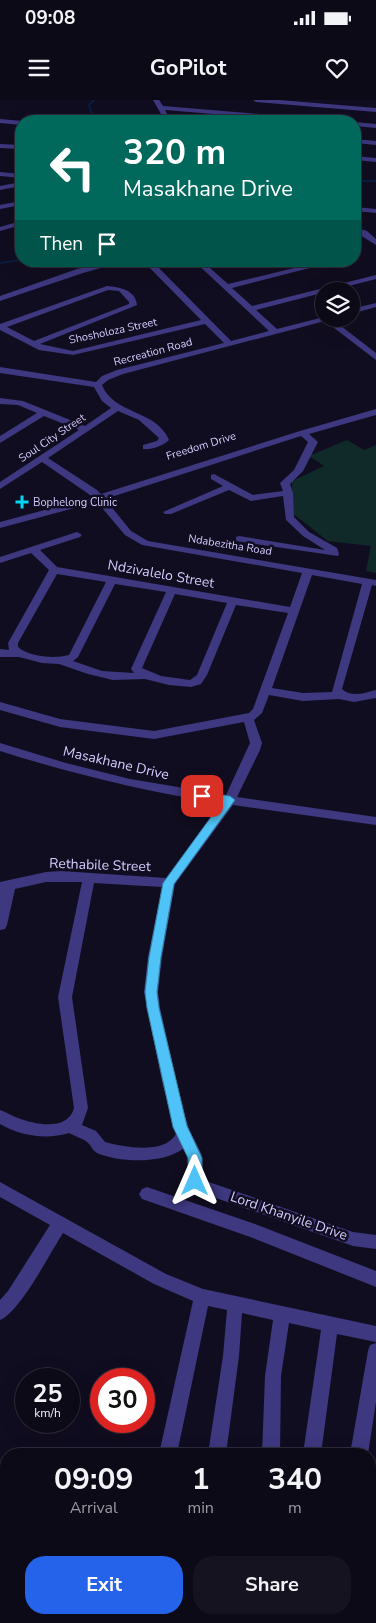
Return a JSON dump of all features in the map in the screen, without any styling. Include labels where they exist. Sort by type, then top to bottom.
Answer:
[{"type":"street","points":[[156,100],[164,115]]},
{"type":"street","points":[[256,100],[322,103],[376,110]]},
{"type":"street","points":[[317,115],[322,103]]},
{"type":"street","points":[[160,108],[243,115]]},
{"type":"street","points":[[1,123],[15,123]]},
{"type":"street","points":[[361,125],[376,126]]},
{"type":"street","points":[[361,142],[376,143]]},
{"type":"street","points":[[0,146],[15,147]]},
{"type":"street","points":[[361,159],[376,160]]},
{"type":"street","points":[[0,174],[15,175]]},
{"type":"street","points":[[0,188],[15,185]]},
{"type":"street","points":[[0,207],[15,204]]},
{"type":"street","points":[[361,210],[376,211]]},
{"type":"street","points":[[0,229],[15,225]]},
{"type":"street","points":[[361,232],[376,243]]},
{"type":"street","points":[[0,299],[96,267]]},
{"type":"street","points":[[153,267],[229,343]]},
{"type":"street","points":[[204,267],[274,332]]},
{"type":"street","points":[[227,288],[309,267]]},
{"type":"street","points":[[250,309],[376,277]]},
{"type":"street","points":[[0,327],[107,288],[121,289],[133,301],[133,305],[130,307],[33,344]]},
{"type":"street","points":[[360,309],[376,305]]},
{"type":"street","name":"Shosholoza Street","points":[[0,327],[46,349],[76,353],[206,321]]},
{"type":"street","name":"Recreation Road","points":[[98,385],[105,378],[120,372],[315,322]]},
{"type":"street","points":[[337,327],[376,357]]},
{"type":"street","points":[[0,370],[98,385],[100,395],[104,399],[117,408],[145,420],[164,438],[160,443],[146,448]]},
{"type":"street","points":[[0,401],[20,402],[86,429]]},
{"type":"street","name":"Freedom Drive","points":[[96,495],[376,406]]},
{"type":"street","name":"Soul City Street","points":[[0,486],[117,408]]},
{"type":"street","points":[[0,440],[44,412]]},
{"type":"street","name":"Freedom Drive","points":[[0,525],[50,507],[376,412]]},
{"type":"street","points":[[239,539],[334,554],[331,548],[306,534],[291,520],[288,513],[286,482],[302,465],[303,457],[312,442],[303,433]]},
{"type":"street","name":"Ndabezitha Road","points":[[41,458],[96,495],[128,533],[140,542],[372,582]]},
{"type":"street","points":[[214,477],[252,498],[288,493]]},
{"type":"street","points":[[168,512],[230,486]]},
{"type":"street","points":[[0,560],[77,535]]},
{"type":"street","points":[[248,561],[255,542]]},
{"type":"street","points":[[18,654],[13,648],[13,643],[54,570],[33,549]]},
{"type":"street","name":"Ndzivalelo Street","points":[[54,570],[293,611]]},
{"type":"street","points":[[0,706],[60,723],[154,735],[248,718],[256,713],[266,691],[308,571]]},
{"type":"street","points":[[63,661],[71,658],[76,653],[112,580]]},
{"type":"street","points":[[340,695],[336,690],[337,686],[372,582]]},
{"type":"street","points":[[143,676],[137,672],[136,667],[172,590]]},
{"type":"street","points":[[0,653],[63,661],[88,671],[125,678],[143,676],[187,684],[197,681],[202,675],[232,600]]},
{"type":"street","points":[[266,691],[303,697],[340,695],[352,698],[376,694]]},
{"type":"street","name":"Lord Khanyile Drive","points":[[248,718],[255,746],[230,800],[169,883],[155,957],[151,992],[153,1008],[183,1136],[190,1143],[195,1158],[194,1179],[198,1185],[353,1239],[376,1242]]},
{"type":"street","name":"Masakhane Drive","points":[[0,748],[113,780],[230,800],[376,821]]},
{"type":"street","name":"Rethabile Street","points":[[4,886],[55,876],[169,883]]},
{"type":"street","points":[[0,1116],[10,1122],[29,1127],[59,1131],[72,1127],[79,1120],[82,1108],[65,997],[89,878]]},
{"type":"street","points":[[0,925],[4,886]]},
{"type":"street","points":[[72,1127],[91,1136],[100,1148],[137,1154],[148,1154],[170,1149],[180,1143],[183,1136]]},
{"type":"street","points":[[0,1189],[160,1279],[202,1297],[376,1334]]},
{"type":"street","points":[[147,1194],[254,1231],[343,1268],[376,1278]]},
{"type":"street","points":[[0,1312],[14,1297],[60,1224]]},
{"type":"street","points":[[169,1448],[202,1297]]},
{"type":"street","points":[[218,1448],[231,1356],[235,1305]]},
{"type":"street","points":[[271,1448],[273,1376],[282,1314]]},
{"type":"street","points":[[313,1448],[330,1324]]},
{"type":"street","points":[[360,1448],[376,1351]]},
{"type":"green space","points":[[347,440],[364,450],[376,445],[376,573],[366,571],[371,546],[328,541],[292,513],[292,481],[324,466],[309,456]]},
{"type":"waterway","points":[[92,115],[89,105],[94,100]]},
{"type":"waterway","points":[[361,181],[376,181]]},
{"type":"waterway","points":[[0,263],[15,261]]},
{"type":"place","name":"Bophelong Clinic","points":[[22,502]]},
{"type":"route","points":[[195,1181],[195,1158],[190,1143],[183,1136],[180,1127],[151,992],[155,957],[169,883],[178,868],[230,800],[202,796]]}]
